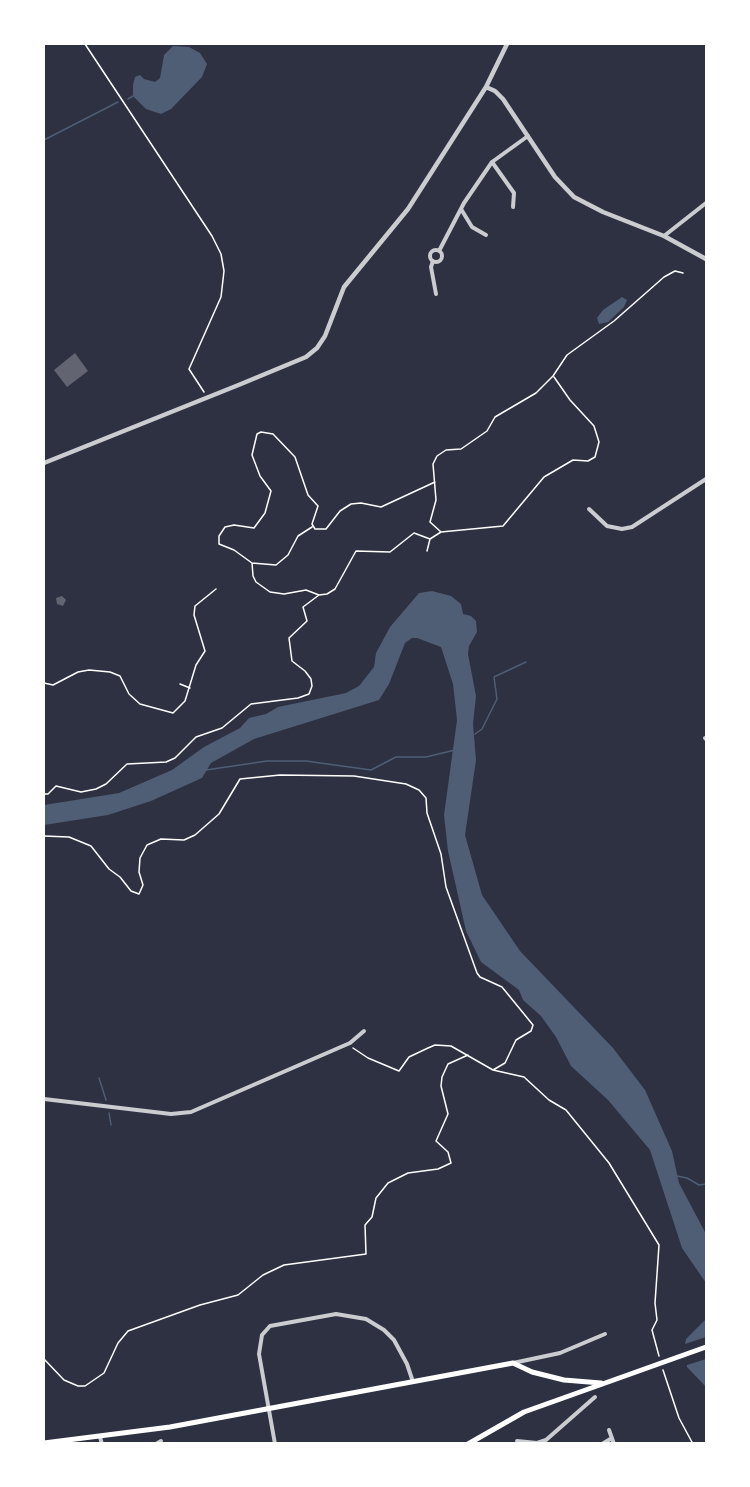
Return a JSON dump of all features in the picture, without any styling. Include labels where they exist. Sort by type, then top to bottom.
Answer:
[{"type":"main road","points":[[468,1443],[524,1412],[706,1347]]},
{"type":"main road","points":[[44,1443],[101,1440],[513,1363],[532,1372],[553,1377],[601,1383]]},
{"type":"street","points":[[44,463],[306,357],[320,345],[344,287],[408,209],[486,87],[507,44]]},
{"type":"street","points":[[486,87],[498,94],[555,177],[574,197],[603,212],[664,236],[706,259]]},
{"type":"street","points":[[433,261],[441,258],[439,251],[461,209],[492,162],[528,136]]},
{"type":"street","points":[[492,162],[514,193],[513,207]]},
{"type":"street","points":[[664,236],[706,202]]},
{"type":"street","points":[[461,209],[472,227],[486,235]]},
{"type":"street","points":[[436,294],[431,253],[439,251]]},
{"type":"street","points":[[589,509],[607,526],[622,529],[632,527],[706,479]]},
{"type":"street","points":[[44,1099],[147,1112],[186,1113],[350,1043],[364,1031]]},
{"type":"street","points":[[275,1443],[259,1354],[262,1335],[268,1327],[310,1317],[346,1314],[376,1324],[399,1348],[413,1383]]},
{"type":"street","points":[[513,1363],[537,1359],[584,1344],[605,1334]]},
{"type":"street","points":[[516,1441],[537,1443],[546,1440],[595,1397]]},
{"type":"street","points":[[609,1430],[614,1443]]},
{"type":"street","points":[[602,1443],[612,1438]]},
{"type":"path","points":[[85,44],[212,236],[221,254],[224,270],[221,297],[189,369],[208,398]]},
{"type":"path","points":[[441,532],[430,522],[436,500],[434,464],[440,453],[461,449],[473,441],[489,429],[495,417],[531,397],[554,376],[567,355],[614,321],[664,277],[675,271],[682,273]]},
{"type":"path","points":[[427,551],[430,540],[441,532],[503,525],[544,477],[573,460],[588,461],[596,457],[599,442],[594,426],[570,400],[554,376]]},
{"type":"path","points":[[261,432],[273,434],[295,457],[308,495],[318,506],[312,527],[298,536],[288,555],[276,565],[252,563],[218,541],[225,527],[234,525],[254,528],[266,513],[270,487],[260,476],[252,455],[253,442],[261,432]]},
{"type":"path","points":[[312,527],[320,530],[326,529],[340,511],[351,504],[361,503],[381,507],[435,483]]},
{"type":"path","points":[[252,563],[256,582],[270,592],[284,594],[306,591],[319,595],[327,594],[335,589],[356,551],[390,552],[414,533],[430,540]]},
{"type":"path","points":[[44,683],[53,685],[78,672],[89,670],[110,672],[120,676],[129,694],[140,704],[171,714],[180,708],[191,689],[196,665],[205,651],[194,615],[195,606],[216,589]]},
{"type":"path","points":[[44,794],[48,794],[56,786],[81,792],[96,789],[106,784],[126,764],[166,762],[175,758],[196,737],[222,728],[251,704],[309,694],[312,686],[311,680],[305,671],[292,661],[289,638],[307,621],[303,608],[319,595]]},
{"type":"path","points":[[180,684],[191,689]]},
{"type":"path","points":[[44,836],[69,837],[91,846],[109,869],[120,877],[131,891],[139,894],[143,885],[139,872],[140,858],[147,845],[161,838],[184,840],[195,835],[219,814],[240,779],[280,775],[354,776],[406,784],[419,790],[426,798],[427,813],[441,854],[446,887],[477,973],[480,977],[502,987],[533,1025],[531,1031],[516,1040],[505,1062],[493,1070]]},
{"type":"path","points":[[350,1043],[363,1056],[399,1071],[409,1057],[435,1045],[451,1046],[493,1070],[524,1077],[549,1100],[560,1104],[609,1163],[658,1245],[655,1303],[657,1320],[652,1330],[659,1356]]},
{"type":"path","points":[[44,1359],[64,1380],[78,1386],[85,1386],[104,1373],[123,1335],[136,1327],[200,1305],[238,1295],[263,1275],[284,1265],[366,1254],[365,1225],[372,1217],[376,1198],[388,1183],[408,1173],[438,1169],[451,1163],[448,1152],[436,1141],[448,1114],[441,1086],[442,1077],[448,1064],[468,1054]]},
{"type":"path","points":[[662,1367],[679,1418],[693,1443]]},
{"type":"water","points":[[173,46],[189,47],[200,53],[207,64],[202,77],[171,109],[161,114],[146,109],[133,96],[133,85],[135,77],[140,75],[144,79],[155,82],[160,78],[164,55]]},
{"type":"water","points":[[622,297],[627,300],[624,307],[608,322],[599,324],[597,318],[603,310]]},
{"type":"water","points":[[432,591],[451,596],[461,604],[463,614],[471,616],[476,621],[477,632],[469,646],[468,654],[476,696],[473,724],[476,760],[465,835],[482,895],[520,951],[613,1048],[645,1090],[672,1151],[679,1183],[706,1234],[706,1283],[682,1248],[650,1150],[608,1100],[571,1066],[556,1037],[541,1016],[523,1000],[519,990],[481,962],[466,931],[448,851],[444,815],[457,720],[453,684],[441,647],[417,638],[412,638],[405,643],[389,684],[379,700],[254,739],[211,763],[202,778],[151,801],[108,815],[44,825],[44,805],[119,793],[172,770],[204,747],[240,728],[249,718],[266,714],[278,707],[346,693],[359,686],[374,667],[376,653],[390,627],[419,593]]},
{"type":"water","points":[[706,1319],[706,1387],[687,1367],[684,1350],[686,1339]]},
{"type":"pier","points":[[706,1337],[706,1359],[684,1366],[682,1345]]},
{"type":"building","points":[[75,353],[88,371],[67,387],[54,370]]},
{"type":"building","points":[[62,596],[66,600],[63,606],[57,604],[56,598]]},
{"type":"waterway","points":[[128,99],[133,96]]},
{"type":"waterway","points":[[44,140],[118,102]]},
{"type":"waterway","points":[[475,734],[482,729],[497,699],[494,677],[526,662]]},
{"type":"waterway","points":[[206,770],[267,761],[306,761],[371,770],[396,757],[426,757],[455,750]]},
{"type":"waterway","points":[[99,1078],[106,1100]]},
{"type":"waterway","points":[[109,1113],[111,1125]]},
{"type":"waterway","points":[[677,1176],[687,1178],[699,1185],[706,1184]]}]
